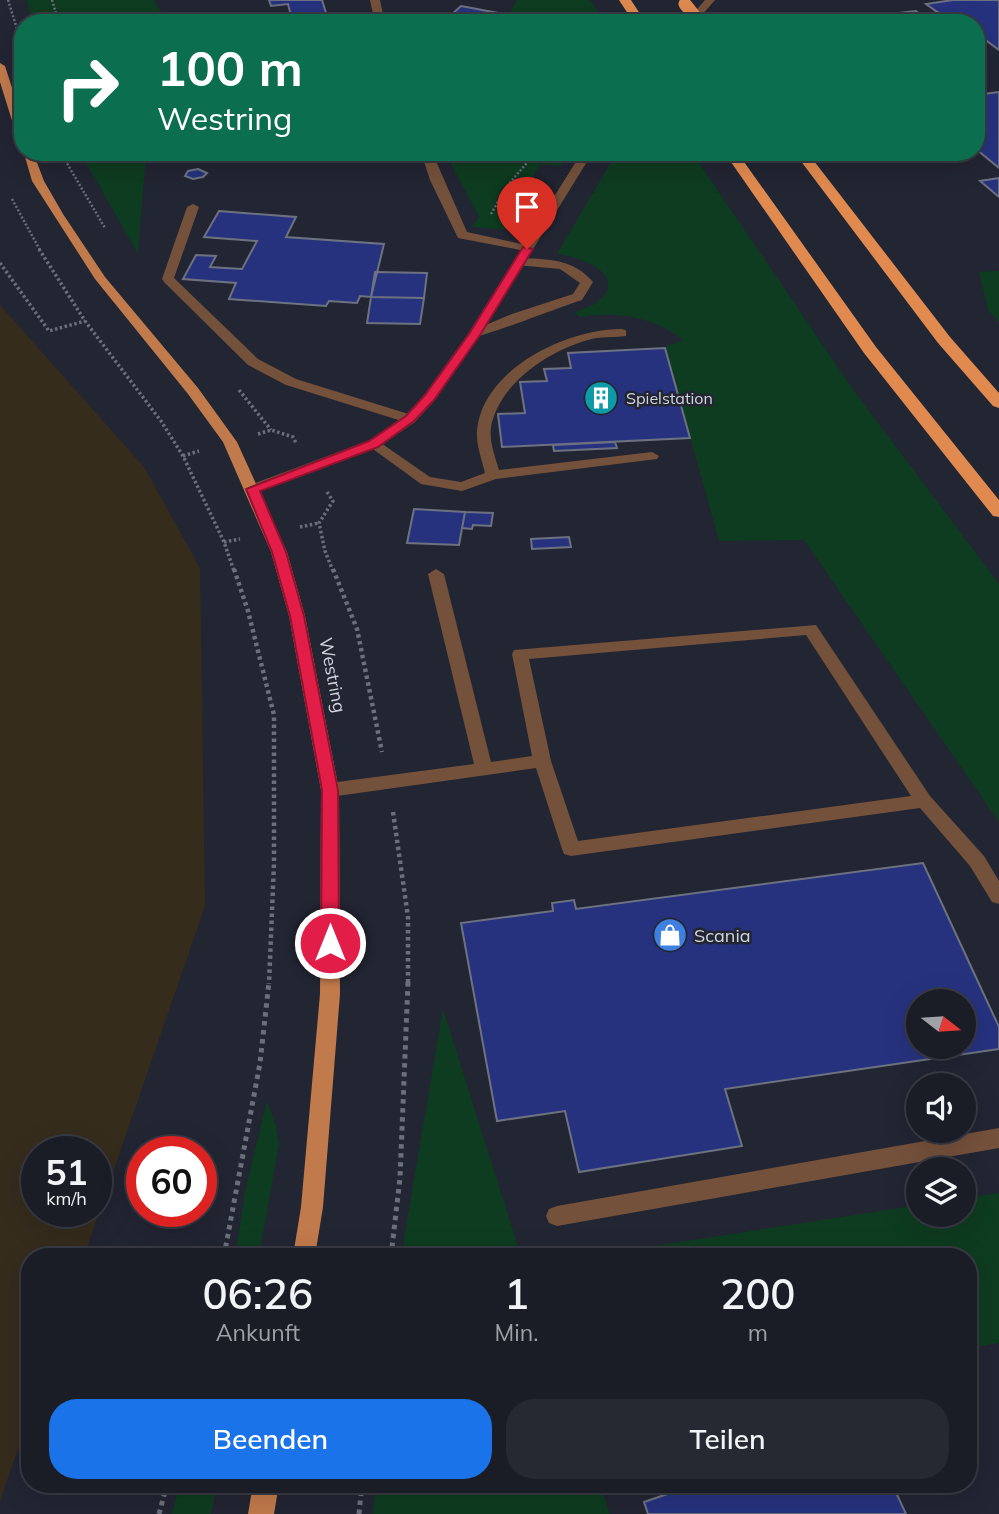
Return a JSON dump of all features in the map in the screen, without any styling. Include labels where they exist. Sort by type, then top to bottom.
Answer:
[{"type":"highway","points":[[736,161],[870,350],[999,512]]},
{"type":"highway","points":[[807,161],[944,340],[999,402]]},
{"type":"main road","points":[[0,66],[14,111]]},
{"type":"main road","name":"Westring","points":[[30,161],[38,181],[57,214],[101,279],[222,430],[252,489],[279,552],[297,616],[330,790],[330,993],[312,1207],[305,1248]]},
{"type":"main road","points":[[261,1514],[264,1493]]},
{"type":"street","points":[[698,14],[710,0]]},
{"type":"street","points":[[429,161],[461,235],[483,242],[527,249]]},
{"type":"street","points":[[252,489],[373,444],[410,419],[430,397],[474,335],[582,161]]},
{"type":"street","points":[[193,207],[169,279],[253,362],[291,382],[410,419]]},
{"type":"street","points":[[474,335],[517,317],[578,297],[587,282],[574,268],[546,262],[520,262]]},
{"type":"street","points":[[493,475],[484,429],[492,405],[518,373],[569,341],[590,334],[621,332]]},
{"type":"street","points":[[373,444],[426,481],[462,486],[493,475],[652,456]]},
{"type":"street","points":[[436,574],[484,769]]},
{"type":"street","points":[[924,801],[571,849],[542,761],[520,654],[810,629],[924,801],[977,861],[999,897]]},
{"type":"street","points":[[330,790],[542,761]]},
{"type":"street","points":[[557,1216],[999,1138]]},
{"type":"path","points":[[8,0],[14,19]]},
{"type":"path","points":[[483,242],[485,225],[507,186],[529,161]]},
{"type":"path","points":[[9,191],[23,223],[85,321],[161,421],[183,456],[224,542],[248,611],[274,715],[274,863],[268,996],[260,1063],[225,1248]]},
{"type":"path","points":[[0,263],[49,331],[85,321]]},
{"type":"path","points":[[333,500],[319,523],[325,551],[357,629],[388,783],[408,917],[400,1178],[392,1248]]},
{"type":"path","points":[[159,1514],[165,1493]]},
{"type":"path","points":[[359,1514],[361,1493]]},
{"type":"shaded area","points":[[0,305],[144,467],[200,568],[205,906],[112,1175],[112,1136],[21,1136],[21,1227],[94,1227],[87,1248],[21,1248],[21,1440],[0,1501]]},
{"type":"green space","points":[[27,0],[154,0],[162,14],[30,14]]},
{"type":"green space","points":[[517,0],[590,0],[600,14],[509,14]]},
{"type":"green space","points":[[85,161],[145,161],[138,254]]},
{"type":"green space","points":[[450,161],[564,161],[560,166],[541,164],[503,223],[523,227],[512,230],[471,227],[479,217]]},
{"type":"green space","points":[[612,161],[698,161],[854,391],[999,584],[999,822],[804,540],[719,541],[665,347],[683,340],[647,321],[607,315],[580,317],[574,313],[599,301],[607,291],[608,282],[604,274],[587,262],[557,254]]},
{"type":"green space","points":[[999,271],[999,322],[988,310],[979,272]]},
{"type":"green space","points":[[443,1009],[518,1248],[402,1248]]},
{"type":"green space","points":[[267,1101],[279,1144],[260,1248],[236,1248],[246,1187]]},
{"type":"green space","points":[[999,1193],[999,1343],[977,1347],[977,1248],[641,1248],[906,1207],[906,1227],[976,1227],[976,1196]]},
{"type":"green space","points":[[178,1493],[215,1493],[211,1514],[172,1514]]},
{"type":"green space","points":[[375,1493],[603,1493],[610,1514],[373,1514]]},
{"type":"building","points":[[269,0],[322,0],[326,13],[290,14],[288,4],[271,6]]},
{"type":"building","points":[[953,0],[999,0],[999,50],[985,40],[985,14],[940,14],[926,4]]},
{"type":"building","points":[[461,6],[498,13],[497,14],[452,14]]},
{"type":"building","points":[[916,11],[920,14],[900,14]]},
{"type":"building","points":[[999,92],[999,168],[985,156],[985,94]]},
{"type":"building","points":[[198,169],[207,173],[203,177],[193,179],[185,176],[188,171]]},
{"type":"building","points":[[999,178],[999,197],[980,181]]},
{"type":"building","points":[[219,211],[296,217],[286,237],[384,244],[371,297],[360,296],[357,303],[329,301],[326,306],[229,299],[236,283],[183,279],[196,255],[216,256],[210,267],[242,269],[257,241],[204,237]]},
{"type":"building","points":[[375,272],[427,273],[424,298],[371,297]]},
{"type":"building","points":[[371,297],[424,298],[420,324],[367,323]]},
{"type":"building","name":"Spielstation","points":[[665,348],[690,438],[502,447],[498,414],[525,413],[520,382],[547,381],[544,369],[571,368],[568,353]]},
{"type":"building","points":[[615,442],[617,448],[554,451],[553,445]]},
{"type":"building","points":[[414,509],[465,512],[459,545],[407,543]]},
{"type":"building","points":[[465,512],[493,513],[491,526],[473,525],[472,529],[462,528]]},
{"type":"building","points":[[569,537],[571,547],[532,549],[531,539]]},
{"type":"building","points":[[923,863],[999,1027],[999,1049],[976,1052],[976,989],[906,989],[906,1059],[930,1059],[725,1089],[742,1146],[579,1172],[565,1111],[497,1121],[461,923],[553,911],[552,903],[574,900],[576,909]]},
{"type":"building","points":[[670,1493],[896,1493],[906,1514],[648,1514],[644,1502]]},
{"type":"place","name":"Spielstation","points":[[601,398]]},
{"type":"place","name":"Scania","points":[[670,935]]},
{"type":"route","points":[[330,943],[330,790],[297,616],[279,552],[252,489],[373,444],[410,419],[430,397],[474,335],[527,249]]}]
